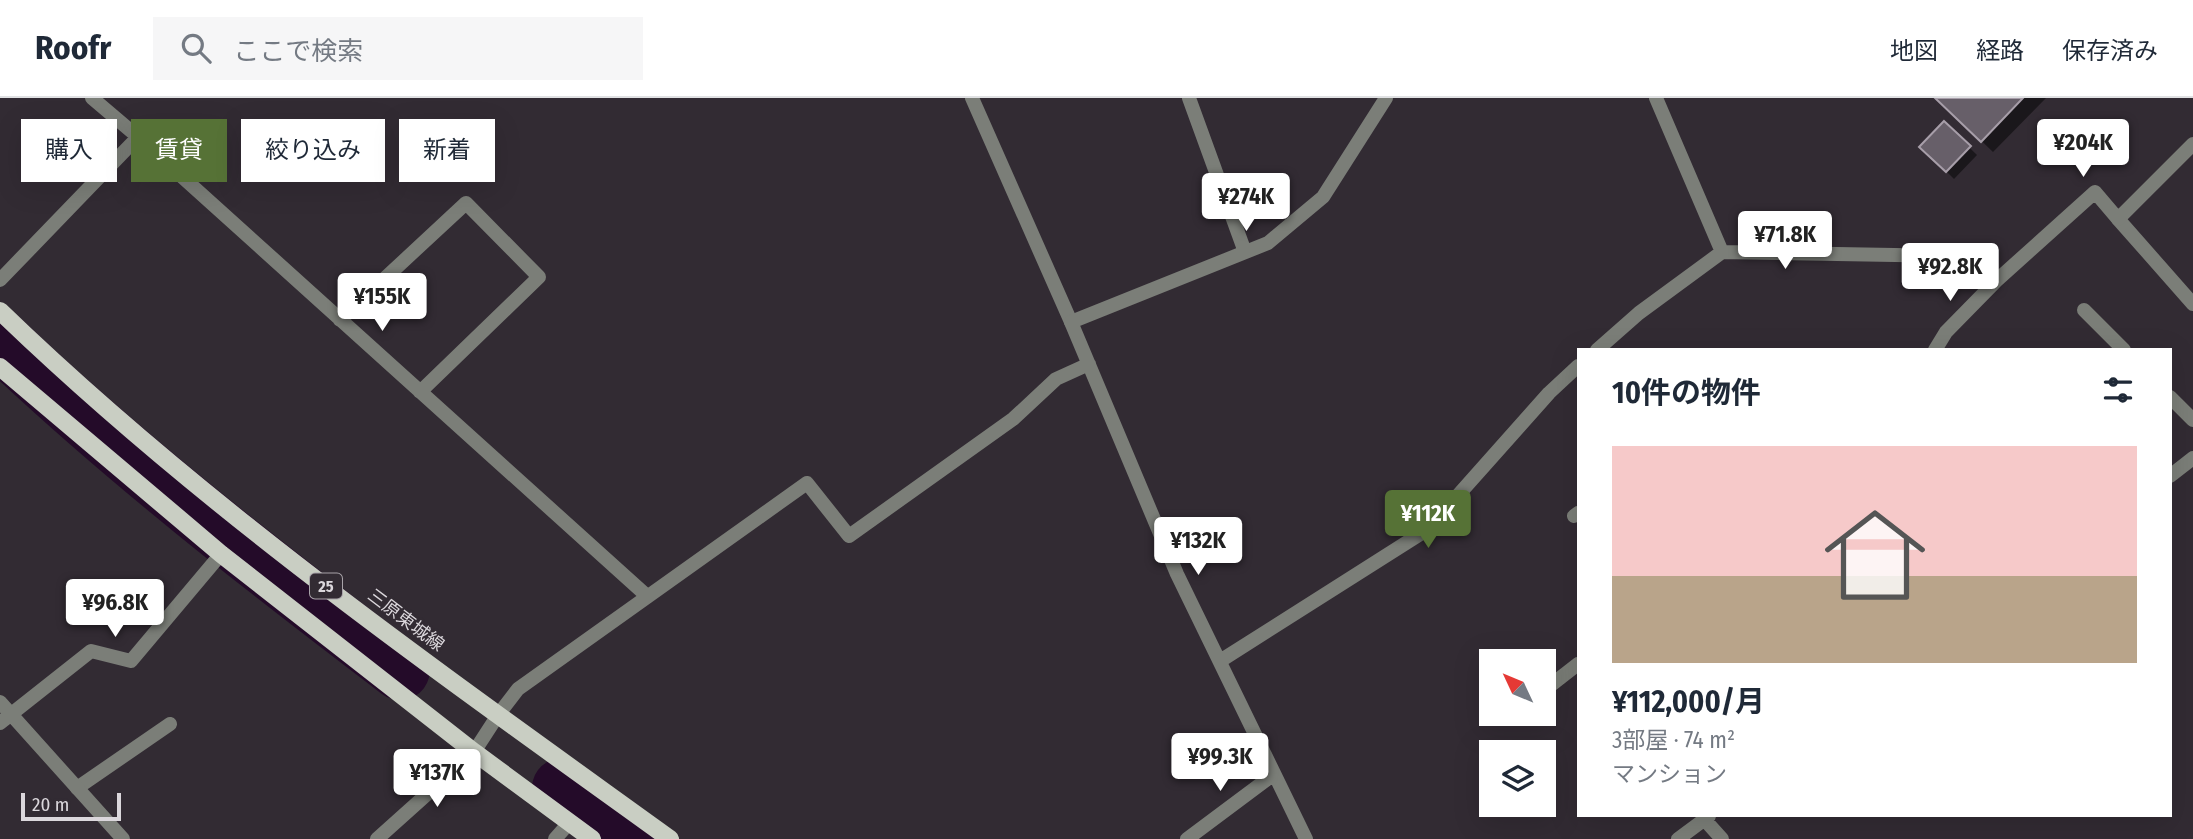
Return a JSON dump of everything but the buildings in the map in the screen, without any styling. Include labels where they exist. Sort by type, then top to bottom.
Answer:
[{"type":"main road","name":"三原東城線","points":[[0,311],[115,416],[210,496],[498,715],[670,839]]},
{"type":"main road","name":"25","points":[[0,367],[221,554],[474,752],[592,839]]},
{"type":"street","points":[[92,98],[131,131]]},
{"type":"street","points":[[972,98],[1177,574],[1306,839]]},
{"type":"street","points":[[1189,98],[1245,252]]},
{"type":"street","points":[[1071,323],[1268,243],[1322,197],[1386,98]]},
{"type":"street","points":[[1656,98],[1721,253]]},
{"type":"street","points":[[0,280],[131,144]]},
{"type":"street","points":[[2118,219],[2193,144]]},
{"type":"street","points":[[188,182],[647,596]]},
{"type":"street","points":[[1936,348],[1946,332],[1996,281],[2095,192],[2193,304]]},
{"type":"street","points":[[340,320],[466,203],[539,277],[420,392]]},
{"type":"street","points":[[1599,348],[1639,313],[1721,253],[1953,256],[1996,281]]},
{"type":"street","points":[[2084,310],[2122,348]]},
{"type":"street","points":[[376,839],[474,752],[518,689],[807,483],[849,536],[1013,419],[1056,379],[1089,365]]},
{"type":"street","points":[[1220,661],[1428,529],[1549,393],[1577,367]]},
{"type":"street","points":[[2172,399],[2193,420]]},
{"type":"street","points":[[2172,474],[2193,458]]},
{"type":"street","points":[[5,719],[91,650],[131,661],[221,554]]},
{"type":"street","points":[[1556,681],[1577,665]]},
{"type":"street","points":[[0,702],[5,719],[77,788],[123,839]]},
{"type":"street","points":[[77,788],[170,724]]},
{"type":"street","points":[[1187,839],[1274,774]]},
{"type":"street","points":[[1678,839],[1706,817],[1722,839]]},
{"type":"street","points":[[555,839],[569,822]]},
{"type":"waterway","points":[[0,340],[145,469],[400,670]]},
{"type":"waterway","points":[[562,788],[630,839]]}]
